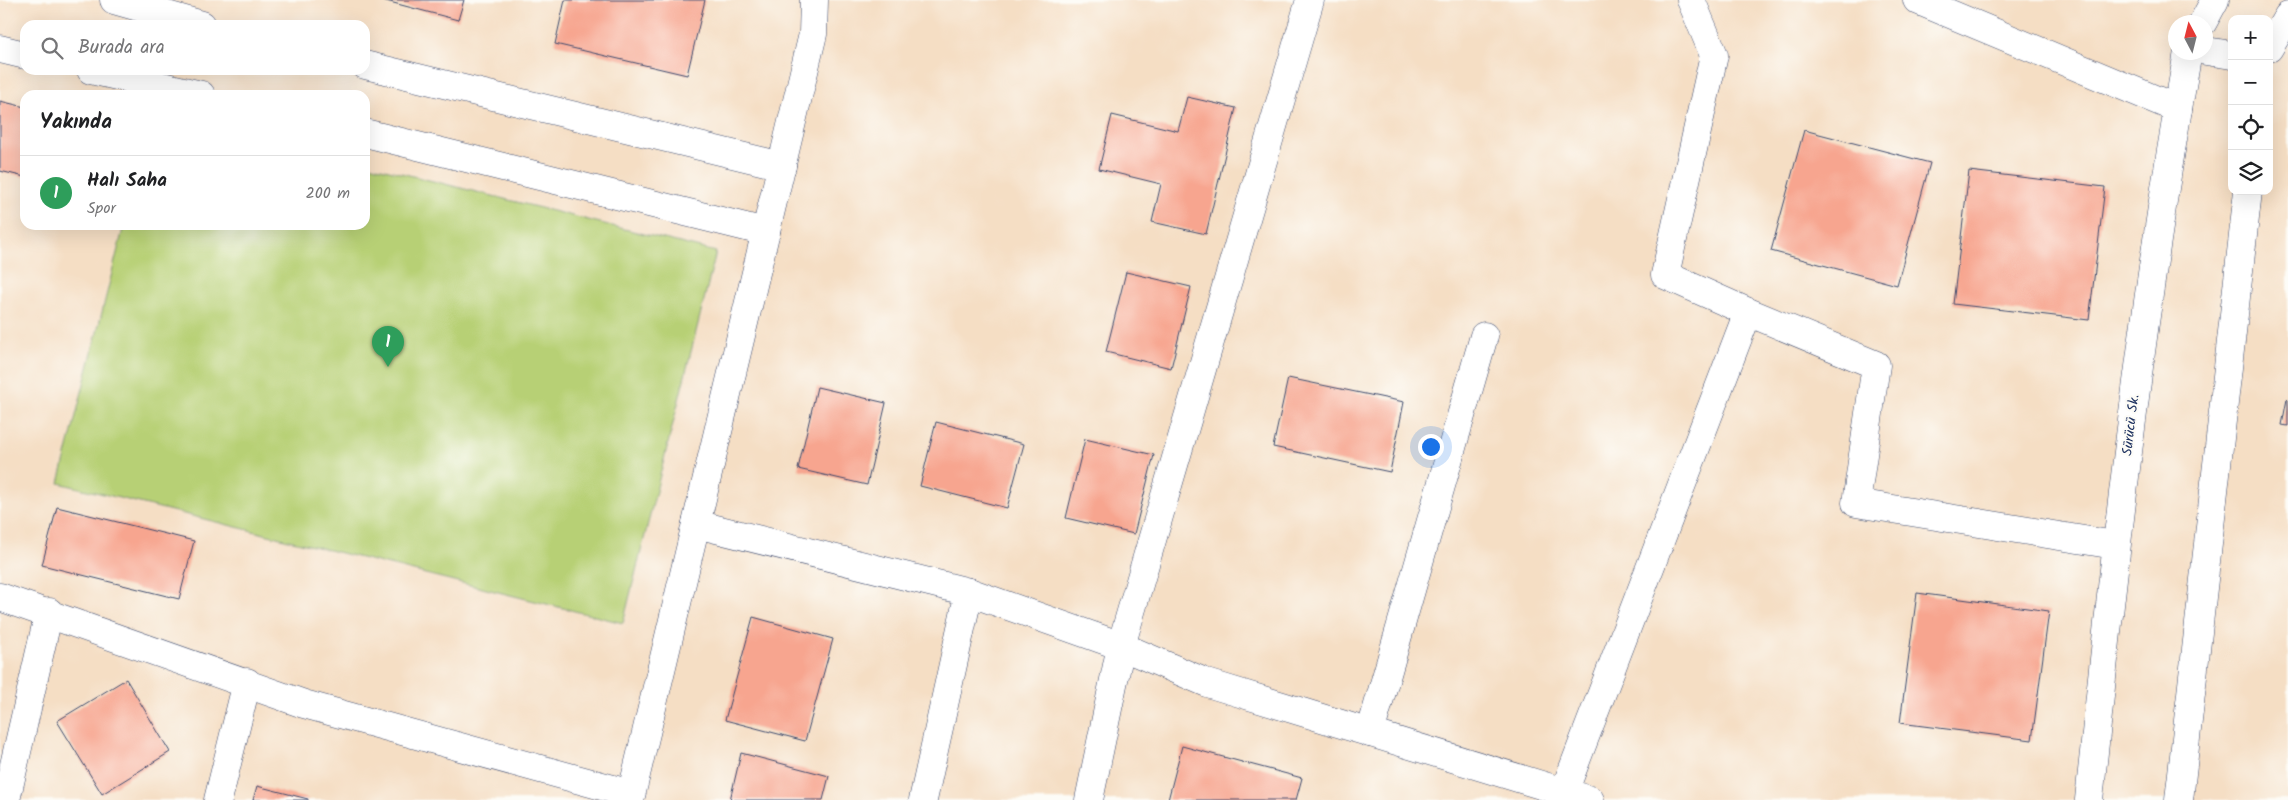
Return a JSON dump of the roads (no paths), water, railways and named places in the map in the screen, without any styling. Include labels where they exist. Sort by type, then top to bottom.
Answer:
[{"type":"street","points":[[114,0],[184,20]]},
{"type":"street","points":[[0,597],[49,612],[304,704],[630,797],[813,34],[814,0]]},
{"type":"street","points":[[1089,800],[1121,646],[1310,0]]},
{"type":"street","points":[[1691,0],[1714,55],[1665,275],[1876,365],[1856,503],[2115,545]]},
{"type":"street","points":[[1917,0],[2178,109]]},
{"type":"street","points":[[2207,15],[2216,0]]},
{"type":"street","points":[[2273,41],[2288,16]]},
{"type":"street","points":[[0,49],[20,54]]},
{"type":"street","points":[[2213,52],[2228,54]]},
{"type":"street","name":"Sürücü Sk.","points":[[2089,800],[2115,545],[2142,333],[2187,60]]},
{"type":"street","points":[[370,66],[782,166]]},
{"type":"street","points":[[113,75],[179,90]]},
{"type":"street","points":[[370,135],[766,232]]},
{"type":"street","points":[[2179,800],[2248,195]]},
{"type":"street","points":[[1564,792],[1748,312]]},
{"type":"street","points":[[1370,732],[1484,336]]},
{"type":"street","points":[[696,524],[968,592],[1121,646],[1207,683],[1370,732],[1529,791],[1564,792],[1590,800]]},
{"type":"street","points":[[923,800],[968,592]]},
{"type":"street","points":[[6,800],[49,612]]},
{"type":"street","points":[[218,800],[247,682]]},
{"type":"place","name":"Halı Saha","points":[[388,367]]}]
